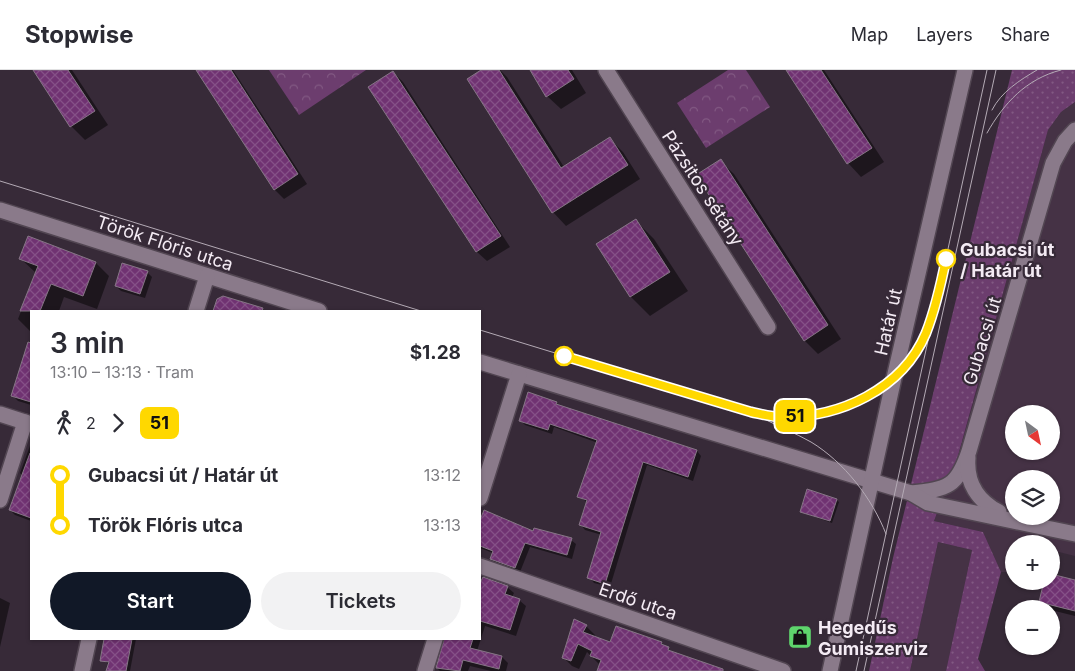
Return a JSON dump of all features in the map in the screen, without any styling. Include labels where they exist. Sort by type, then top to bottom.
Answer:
[{"type":"street","name":"Pázsitos sétány","points":[[606,70],[768,327]]},
{"type":"street","name":"Határ út","points":[[830,671],[871,480],[965,70]]},
{"type":"street","name":"Gubacsi út","points":[[871,480],[911,493],[940,489],[955,482],[963,469],[1050,172],[1064,141],[1075,130]]},
{"type":"street","name":"Török Flóris utca","points":[[0,210],[316,310]]},
{"type":"street","points":[[196,310],[207,276]]},
{"type":"street","points":[[481,362],[871,480]]},
{"type":"street","points":[[481,495],[519,374]]},
{"type":"street","points":[[0,414],[28,423],[0,500]]},
{"type":"street","points":[[969,452],[970,478],[978,496],[983,503],[1005,515]]},
{"type":"street","points":[[911,493],[928,502],[1005,518]]},
{"type":"street","points":[[1036,525],[1075,534]]},
{"type":"street","name":"Erdő utca","points":[[481,566],[783,671]]},
{"type":"street","points":[[82,671],[89,640]]},
{"type":"street","points":[[425,671],[435,640]]},
{"type":"shaded area","points":[[1075,102],[1075,556],[1060,552],[1060,535],[1005,535],[1005,572],[1001,572],[983,532],[934,521],[956,463],[1048,130],[1061,112]]},
{"type":"shaded area","points":[[938,542],[972,550],[946,671],[910,671]]},
{"type":"green space","points":[[269,70],[366,70],[299,115]]},
{"type":"green space","points":[[728,70],[746,70],[770,107],[706,148],[677,103]]},
{"type":"green space","points":[[1012,70],[1075,70],[1075,102],[1061,112],[1048,130],[956,463],[934,521],[983,532],[1001,572],[978,659],[985,671],[946,671],[972,550],[938,542],[910,671],[869,671],[893,558]]},
{"type":"building","points":[[33,70],[68,70],[95,111],[70,127]]},
{"type":"building","points":[[196,70],[231,70],[298,174],[274,190]]},
{"type":"building","points":[[481,70],[499,70],[561,168],[610,137],[628,165],[552,213],[467,79]]},
{"type":"building","points":[[530,70],[568,70],[574,79],[546,97]]},
{"type":"building","points":[[786,70],[821,70],[872,148],[847,164]]},
{"type":"building","points":[[393,71],[501,236],[476,252],[368,87]]},
{"type":"building","points":[[721,159],[828,325],[804,341],[696,175]]},
{"type":"building","points":[[636,219],[670,272],[630,297],[596,244]]},
{"type":"building","points":[[28,236],[96,262],[83,296],[51,284],[40,310],[20,311],[38,266],[19,259]]},
{"type":"building","points":[[122,263],[148,271],[140,294],[115,286]]},
{"type":"building","points":[[223,296],[263,308],[262,310],[213,310],[217,299]]},
{"type":"building","points":[[28,342],[30,343],[30,402],[11,396]]},
{"type":"building","points":[[528,392],[557,402],[556,404],[697,450],[688,477],[643,462],[605,584],[587,578],[601,532],[579,525],[587,500],[577,497],[597,440],[550,424],[548,430],[519,421]]},
{"type":"building","points":[[30,453],[30,518],[9,510]]},
{"type":"building","points":[[807,489],[837,499],[830,521],[800,512]]},
{"type":"building","points":[[484,510],[533,531],[534,528],[572,538],[567,555],[525,543],[515,568],[490,559],[493,551],[481,546],[481,518]]},
{"type":"building","points":[[1060,576],[1075,580],[1075,611],[1060,607],[1060,600],[1039,600],[1042,590],[1060,590]]},
{"type":"building","points":[[483,577],[508,586],[505,594],[520,599],[510,630],[481,621],[481,581]]},
{"type":"building","points":[[574,619],[587,625],[583,632],[610,642],[616,626],[662,642],[661,644],[669,647],[668,650],[723,669],[723,671],[597,671],[601,660],[590,656],[592,651],[578,644],[571,661],[562,658]]},
{"type":"building","points":[[104,640],[132,640],[126,671],[106,671],[109,662],[100,661]]},
{"type":"building","points":[[444,640],[473,640],[470,648],[502,656],[499,669],[463,660],[460,671],[436,668]]},
{"type":"tram line","points":[[856,671],[987,70]]},
{"type":"tram line","points":[[864,671],[996,70]]},
{"type":"tram line","points":[[992,110],[1006,92],[1037,70]]},
{"type":"tram line","points":[[987,133],[1001,112],[1017,94],[1037,79],[1061,70]]},
{"type":"tram line","points":[[0,181],[418,310]]},
{"type":"tram line","name":"51","points":[[564,356],[751,412],[780,417],[827,413],[869,396],[902,370],[925,334],[946,259]]},
{"type":"tram line","points":[[481,330],[751,413],[794,416],[816,414],[837,409],[857,402],[876,392],[893,379],[908,362],[927,329]]},
{"type":"tram line","points":[[762,418],[811,442],[846,470],[865,494],[886,534]]},
{"type":"place","name":"Gubacsi út / Határ út","points":[[946,259]]},
{"type":"place","name":"Hegedűs Gumiszerviz","points":[[800,637]]}]
